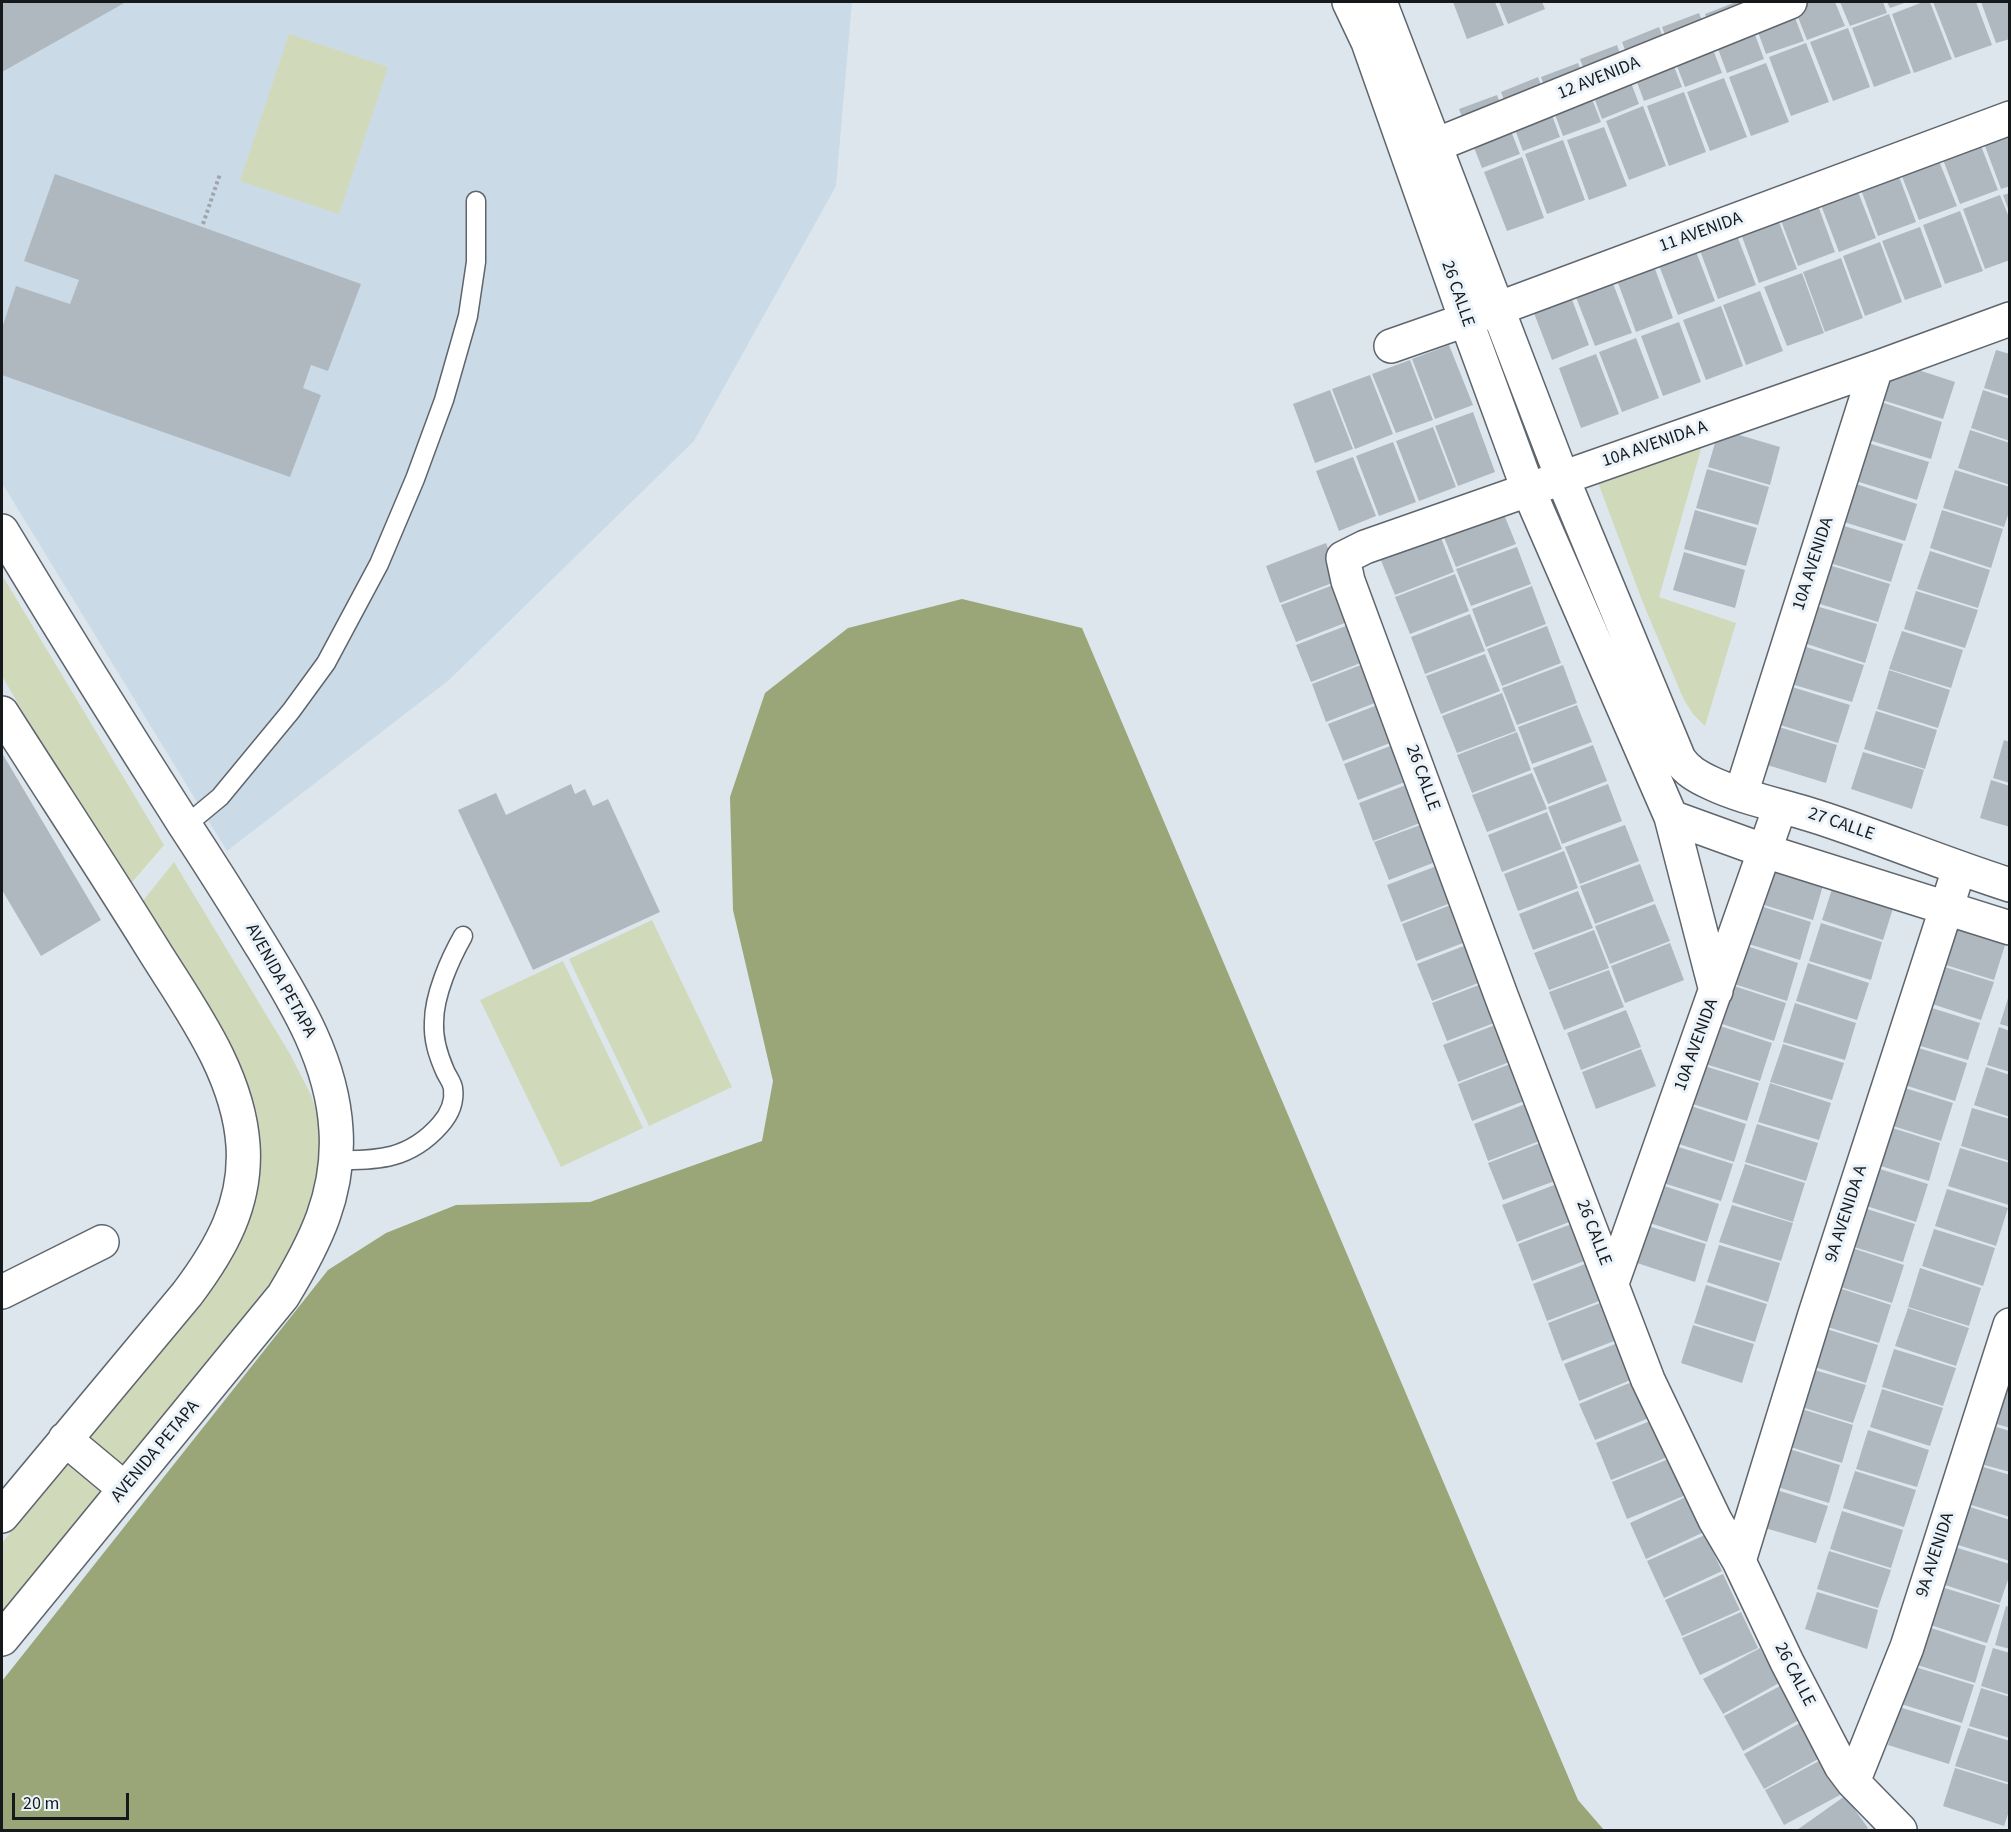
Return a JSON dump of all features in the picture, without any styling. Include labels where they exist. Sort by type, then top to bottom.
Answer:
[{"type":"street","name":"26 CALLE","points":[[1349,2],[1497,309],[1562,477],[1679,759]]},
{"type":"street","name":"26 CALLE","points":[[1380,2],[1466,320],[1528,489],[1671,816],[1716,991]]},
{"type":"street","name":"12 AVENIDA","points":[[1422,151],[1790,2]]},
{"type":"street","name":"11 AVENIDA","points":[[1391,346],[1497,309],[2010,118]]},
{"type":"street","name":"10A AVENIDA A","points":[[1356,600],[1348,581],[1344,558],[1365,547],[2010,319]]},
{"type":"street","name":"10A AVENIDA","points":[[1741,794],[1876,368]]},
{"type":"street","name":"AVENIDA PETAPA","points":[[2,531],[54,619],[277,971],[306,1022],[325,1071],[332,1097],[336,1132],[331,1193],[321,1225],[304,1262],[283,1296],[2,1639]]},
{"type":"street","name":"26 CALLE","points":[[1356,600],[1502,998],[1648,1380],[1715,1520],[1739,1561],[1787,1662],[1841,1766],[1853,1782],[1900,1830]]},
{"type":"street","points":[[2,713],[126,906],[220,1060],[232,1090],[240,1120],[243,1146],[240,1192],[222,1244],[213,1258],[187,1294],[2,1516]]},
{"type":"street","name":"27 CALLE","points":[[1679,759],[1686,770],[1741,794],[1780,807],[1801,811],[1959,869],[2010,885]]},
{"type":"street","name":"10A AVENIDA","points":[[1612,1283],[1780,807]]},
{"type":"street","points":[[1671,816],[1765,851],[2010,928]]},
{"type":"street","name":"9A AVENIDA A","points":[[1739,1561],[1815,1314],[1959,869]]},
{"type":"street","points":[[2,1292],[102,1242]]},
{"type":"street","name":"9A AVENIDA","points":[[1853,1782],[1907,1647],[2010,1325]]},
{"type":"street","points":[[65,1439],[125,1489]]},
{"type":"lane","points":[[185,826],[220,797],[291,711],[326,663],[379,564],[415,479],[444,400],[468,316],[476,262],[476,201]]},
{"type":"lane","points":[[335,1160],[384,1158],[412,1149],[430,1137],[452,1107],[453,1087],[435,1044],[434,1020],[446,972],[463,936]]},
{"type":"path","points":[[203,224],[220,174]]},
{"type":"shaded area","points":[[2,2],[852,2],[836,186],[694,441],[449,680],[227,851],[2,483]]},
{"type":"green space","points":[[289,34],[388,67],[339,214],[240,181]]},
{"type":"green space","points":[[1705,435],[1659,597],[1736,623],[1705,726],[1684,700],[1643,603],[1596,477]]},
{"type":"green space","points":[[2,575],[164,845],[128,887],[2,676]]},
{"type":"green space","points":[[962,599],[1082,628],[1578,1800],[1604,1830],[2,1830],[2,1681],[328,1270],[386,1233],[456,1205],[590,1202],[762,1141],[773,1081],[733,910],[730,797],[765,693],[848,628]]},
{"type":"green space","points":[[174,862],[290,1054],[311,1095],[322,1129],[321,1176],[314,1204],[282,1272],[124,1468],[85,1437],[187,1319],[229,1260],[245,1229],[256,1196],[261,1162],[259,1126],[247,1081],[206,1007],[142,902]]},
{"type":"green space","points":[[652,920],[732,1087],[649,1126],[569,959]]},
{"type":"green space","points":[[563,961],[643,1128],[561,1167],[480,1000]]},
{"type":"green space","points":[[70,1460],[107,1489],[2,1615],[2,1543]]},
{"type":"building","points":[[2,2],[126,2],[2,72]]},
{"type":"building","points":[[1453,2],[1495,2],[1504,25],[1467,39]]},
{"type":"building","points":[[1499,2],[1542,2],[1545,9],[1508,24]]},
{"type":"building","points":[[1736,2],[1743,2],[1764,59],[1727,73],[1705,14]]},
{"type":"building","points":[[1747,2],[1789,2],[1804,41],[1766,54]]},
{"type":"building","points":[[1792,2],[1835,2],[1845,26],[1807,40]]},
{"type":"building","points":[[1840,2],[1883,2],[1887,13],[1850,26]]},
{"type":"building","points":[[1887,2],[1907,2],[1890,8]]},
{"type":"building","points":[[1923,2],[1930,2],[1952,59],[1914,73],[1892,14]]},
{"type":"building","points":[[1933,2],[1976,2],[1992,45],[1955,58]]},
{"type":"building","points":[[1981,2],[2010,2],[2010,39],[1996,43]]},
{"type":"building","points":[[1699,13],[1722,73],[1685,87],[1662,27]]},
{"type":"building","points":[[1889,14],[1911,73],[1874,87],[1852,28]]},
{"type":"building","points":[[1659,27],[1682,87],[1644,101],[1622,42]]},
{"type":"building","points":[[1848,28],[1870,87],[1833,101],[1810,42]]},
{"type":"building","points":[[1806,43],[1829,102],[1791,116],[1769,57]]},
{"type":"building","points":[[1617,45],[1639,104],[1602,119],[1580,59]]},
{"type":"building","points":[[1578,63],[1601,122],[1563,136],[1541,77]]},
{"type":"building","points":[[1766,63],[1789,122],[1751,136],[1729,77]]},
{"type":"building","points":[[1538,77],[1560,137],[1523,151],[1501,92]]},
{"type":"building","points":[[1724,78],[1747,137],[1710,151],[1687,92]]},
{"type":"building","points":[[1684,92],[1706,152],[1669,166],[1647,106]]},
{"type":"building","points":[[1497,95],[1520,154],[1482,168],[1459,109]]},
{"type":"building","points":[[1643,106],[1666,166],[1629,180],[1606,121]]},
{"type":"building","points":[[2010,118],[2010,186],[2001,189],[1979,130]]},
{"type":"building","points":[[1604,127],[1627,186],[1589,200],[1567,140]]},
{"type":"building","points":[[1975,130],[1998,190],[1960,204],[1937,144]]},
{"type":"building","points":[[1563,140],[1585,200],[1547,214],[1525,154]]},
{"type":"building","points":[[1933,146],[1957,206],[1919,220],[1896,161]]},
{"type":"building","points":[[1522,157],[1544,218],[1507,231],[1484,172]]},
{"type":"building","points":[[1894,163],[1916,222],[1878,236],[1856,176]]},
{"type":"building","points":[[55,174],[361,284],[328,371],[311,365],[303,388],[321,395],[290,477],[2,375],[2,328],[16,286],[70,304],[79,280],[24,261]]},
{"type":"building","points":[[1853,179],[1876,238],[1839,252],[1816,192]]},
{"type":"building","points":[[1813,192],[1835,252],[1798,266],[1776,207]]},
{"type":"building","points":[[2010,193],[2010,211],[2009,211],[2003,195]]},
{"type":"building","points":[[2000,195],[2010,220],[2010,260],[1985,269],[1963,209]]},
{"type":"building","points":[[1774,209],[1797,269],[1759,283],[1737,223]]},
{"type":"building","points":[[1960,211],[1983,271],[1945,284],[1923,225]]},
{"type":"building","points":[[1733,225],[1756,285],[1718,299],[1696,240]]},
{"type":"building","points":[[1920,227],[1942,287],[1905,300],[1882,241]]},
{"type":"building","points":[[1692,241],[1715,301],[1678,315],[1655,255]]},
{"type":"building","points":[[1880,242],[1902,302],[1865,316],[1843,256]]},
{"type":"building","points":[[1651,258],[1673,318],[1636,332],[1614,272]]},
{"type":"building","points":[[1841,258],[1863,318],[1825,332],[1803,272]]},
{"type":"building","points":[[1609,273],[1632,333],[1595,346],[1572,287]]},
{"type":"building","points":[[1802,273],[1824,333],[1787,346],[1764,287]]},
{"type":"building","points":[[1567,286],[1589,345],[1552,360],[1529,300]]},
{"type":"building","points":[[1760,291],[1783,351],[1746,365],[1723,305]]},
{"type":"building","points":[[1721,306],[1743,366],[1706,380],[1683,320]]},
{"type":"building","points":[[1679,322],[1701,382],[1663,396],[1641,336]]},
{"type":"building","points":[[1636,338],[1659,398],[1622,412],[1599,352]]},
{"type":"building","points":[[1449,345],[1473,405],[1435,419],[1412,359]]},
{"type":"building","points":[[1996,350],[2010,354],[2010,396],[1984,388]]},
{"type":"building","points":[[1596,354],[1619,414],[1581,428],[1559,368]]},
{"type":"building","points":[[1410,360],[1433,420],[1396,433],[1372,374]]},
{"type":"building","points":[[1894,362],[1955,382],[1943,419],[1882,400]]},
{"type":"building","points":[[1370,375],[1393,434],[1355,449],[1332,389]]},
{"type":"building","points":[[1330,390],[1353,449],[1315,463],[1293,404]]},
{"type":"building","points":[[1983,390],[2010,399],[2010,441],[1971,428]]},
{"type":"building","points":[[1881,402],[1942,422],[1931,459],[1869,440]]},
{"type":"building","points":[[1473,412],[1495,472],[1458,486],[1435,426]]},
{"type":"building","points":[[1433,427],[1456,487],[1419,501],[1396,441]]},
{"type":"building","points":[[1719,429],[1780,447],[1770,485],[1708,467]]},
{"type":"building","points":[[1970,430],[2010,443],[2010,485],[1958,468]]},
{"type":"building","points":[[1393,442],[1416,502],[1379,516],[1356,456]]},
{"type":"building","points":[[1868,443],[1929,462],[1917,500],[1856,481]]},
{"type":"building","points":[[1353,457],[1376,516],[1339,531],[1316,471]]},
{"type":"building","points":[[1707,469],[1769,487],[1758,525],[1696,508]]},
{"type":"building","points":[[1955,470],[2010,487],[2010,509],[2004,527],[1943,508]]},
{"type":"building","points":[[1856,484],[1917,504],[1905,541],[1844,522]]},
{"type":"building","points":[[1501,507],[1516,544],[1456,567],[1441,530]]},
{"type":"building","points":[[1695,510],[1757,528],[1746,566],[1684,549]]},
{"type":"building","points":[[1942,510],[2003,529],[1991,568],[1930,548]]},
{"type":"building","points":[[1841,525],[1903,544],[1891,582],[1830,563]]},
{"type":"building","points":[[1440,535],[1454,572],[1395,595],[1380,558]]},
{"type":"building","points":[[1326,543],[1340,580],[1280,603],[1266,566]]},
{"type":"building","points":[[1517,547],[1531,584],[1471,606],[1456,569]]},
{"type":"building","points":[[1930,551],[1990,570],[1978,608],[1917,589]]},
{"type":"building","points":[[1684,552],[1745,570],[1735,608],[1673,590]]},
{"type":"building","points":[[1829,565],[1890,584],[1878,622],[1817,603]]},
{"type":"building","points":[[1455,574],[1469,611],[1410,634],[1395,597]]},
{"type":"building","points":[[1341,582],[1355,619],[1296,642],[1281,605]]},
{"type":"building","points":[[1532,586],[1546,624],[1486,647],[1472,609]]},
{"type":"building","points":[[1916,591],[1978,610],[1965,648],[1904,629]]},
{"type":"building","points":[[1816,606],[1877,624],[1865,663],[1804,643]]},
{"type":"building","points":[[1470,614],[1485,651],[1425,674],[1411,637]]},
{"type":"building","points":[[1356,622],[1371,659],[1311,682],[1296,645]]},
{"type":"building","points":[[1547,626],[1561,663],[1502,686],[1487,649]]},
{"type":"building","points":[[1902,631],[1963,650],[1951,688],[1889,669]]},
{"type":"building","points":[[1803,646],[1864,665],[1852,702],[1791,684]]},
{"type":"building","points":[[1485,654],[1500,691],[1441,714],[1426,676]]},
{"type":"building","points":[[1371,661],[1385,699],[1326,722],[1312,684]]},
{"type":"building","points":[[1563,665],[1577,703],[1517,725],[1502,688]]},
{"type":"building","points":[[1889,670],[1950,690],[1938,728],[1877,709]]},
{"type":"building","points":[[1789,686],[1850,705],[1838,743],[1777,724]]},
{"type":"building","points":[[1502,693],[1516,731],[1457,753],[1442,716]]},
{"type":"building","points":[[1388,701],[1403,738],[1343,761],[1328,724]]},
{"type":"building","points":[[1577,705],[1592,742],[1532,764],[1518,727]]},
{"type":"building","points":[[1876,711],[1937,730],[1925,769],[1864,749]]},
{"type":"building","points":[[1776,726],[1837,745],[1826,783],[1764,764]]},
{"type":"building","points":[[1517,732],[1531,770],[1472,793],[1457,755]]},
{"type":"building","points":[[2004,740],[2010,742],[2010,783],[1993,778]]},
{"type":"building","points":[[1403,741],[1418,777],[1358,800],[1344,764]]},
{"type":"building","points":[[1593,745],[1607,781],[1548,804],[1533,768]]},
{"type":"building","points":[[1863,752],[1924,770],[1912,809],[1851,789]]},
{"type":"building","points":[[2,753],[101,920],[41,956],[2,890]]},
{"type":"building","points":[[1532,773],[1547,809],[1487,832],[1472,795]]},
{"type":"building","points":[[1419,780],[1433,818],[1373,841],[1359,803]]},
{"type":"building","points":[[1991,780],[2010,786],[2010,827],[1980,818]]},
{"type":"building","points":[[571,784],[575,794],[585,789],[593,806],[608,799],[660,912],[533,970],[458,810],[496,793],[506,815]]},
{"type":"building","points":[[1608,784],[1622,821],[1562,844],[1548,807]]},
{"type":"building","points":[[1547,812],[1562,849],[1502,872],[1488,835]]},
{"type":"building","points":[[1434,820],[1448,857],[1389,880],[1374,842]]},
{"type":"building","points":[[1625,825],[1639,861],[1580,884],[1565,847]]},
{"type":"building","points":[[1564,851],[1578,888],[1518,911],[1504,874]]},
{"type":"building","points":[[1447,862],[1461,899],[1401,922],[1387,885]]},
{"type":"building","points":[[1763,863],[1824,882],[1813,920],[1751,901]]},
{"type":"building","points":[[1640,864],[1654,901],[1595,924],[1580,886]]},
{"type":"building","points":[[1834,883],[1895,902],[1883,940],[1822,920]]},
{"type":"building","points":[[1578,891],[1593,928],[1533,950],[1519,914]]},
{"type":"building","points":[[1461,901],[1476,938],[1416,961],[1402,924]]},
{"type":"building","points":[[1751,903],[1811,922],[1800,960],[1739,941]]},
{"type":"building","points":[[1655,904],[1670,941],[1610,964],[1595,926]]},
{"type":"building","points":[[1821,923],[1882,942],[1871,980],[1809,961]]},
{"type":"building","points":[[1944,923],[2006,942],[1994,980],[1933,961]]},
{"type":"building","points":[[1594,930],[1609,968],[1549,990],[1534,953]]},
{"type":"building","points":[[1477,941],[1491,978],[1432,1001],[1417,964]]},
{"type":"building","points":[[1670,943],[1684,980],[1625,1003],[1611,966]]},
{"type":"building","points":[[1738,943],[1798,963],[1787,1001],[1725,981]]},
{"type":"building","points":[[1808,963],[1869,983],[1857,1020],[1796,1001]]},
{"type":"building","points":[[1932,963],[1994,982],[1981,1020],[1920,1000]]},
{"type":"building","points":[[1609,970],[1624,1007],[1564,1030],[1549,992]]},
{"type":"building","points":[[1492,980],[1507,1018],[1447,1041],[1432,1003]]},
{"type":"building","points":[[1725,983],[1786,1003],[1774,1041],[1713,1021]]},
{"type":"building","points":[[2010,995],[2010,1027],[2000,1024]]},
{"type":"building","points":[[1795,1003],[1856,1023],[1845,1060],[1783,1042]]},
{"type":"building","points":[[1919,1004],[1980,1023],[1968,1060],[1907,1042]]},
{"type":"building","points":[[1626,1010],[1641,1047],[1581,1070],[1567,1033]]},
{"type":"building","points":[[1503,1022],[1517,1059],[1458,1082],[1443,1045]]},
{"type":"building","points":[[1711,1023],[1772,1043],[1760,1081],[1699,1062]]},
{"type":"building","points":[[1999,1027],[2010,1031],[2010,1072],[1987,1065]]},
{"type":"building","points":[[1783,1044],[1844,1063],[1832,1100],[1770,1082]]},
{"type":"building","points":[[1906,1044],[1967,1063],[1955,1101],[1895,1082]]},
{"type":"building","points":[[1641,1049],[1656,1086],[1596,1109],[1582,1072]]},
{"type":"building","points":[[1518,1061],[1532,1098],[1472,1121],[1458,1084]]},
{"type":"building","points":[[1698,1064],[1759,1083],[1747,1121],[1686,1102]]},
{"type":"building","points":[[1986,1067],[2010,1075],[2010,1117],[1974,1105]]},
{"type":"building","points":[[1770,1083],[1831,1103],[1819,1140],[1758,1122]]},
{"type":"building","points":[[1892,1084],[1953,1103],[1941,1141],[1880,1122]]},
{"type":"building","points":[[1533,1101],[1547,1138],[1488,1161],[1474,1124]]},
{"type":"building","points":[[1685,1104],[1746,1124],[1734,1162],[1673,1142]]},
{"type":"building","points":[[1972,1108],[2010,1119],[2010,1161],[1961,1146]]},
{"type":"building","points":[[1757,1124],[1818,1143],[1806,1181],[1745,1162]]},
{"type":"building","points":[[1880,1124],[1940,1143],[1929,1181],[1868,1162]]},
{"type":"building","points":[[1548,1140],[1563,1178],[1503,1200],[1488,1163]]},
{"type":"building","points":[[1672,1145],[1733,1164],[1721,1201],[1660,1182]]},
{"type":"building","points":[[1960,1148],[2010,1163],[2009,1205],[1948,1186]]},
{"type":"building","points":[[1745,1164],[1805,1183],[1793,1222],[1732,1202]]},
{"type":"building","points":[[1867,1165],[1928,1184],[1916,1222],[1854,1202]]},
{"type":"building","points":[[1562,1182],[1577,1219],[1517,1242],[1502,1205]]},
{"type":"building","points":[[1658,1184],[1719,1204],[1707,1242],[1647,1222]]},
{"type":"building","points":[[1947,1189],[2008,1208],[1996,1246],[1935,1226]]},
{"type":"building","points":[[1732,1205],[1793,1223],[1781,1261],[1719,1242]]},
{"type":"building","points":[[1854,1205],[1915,1224],[1903,1262],[1841,1243]]},
{"type":"building","points":[[1577,1222],[1592,1258],[1532,1281],[1518,1244]]},
{"type":"building","points":[[1645,1225],[1706,1244],[1695,1282],[1634,1262]]},
{"type":"building","points":[[1934,1229],[1995,1248],[1983,1286],[1922,1266]]},
{"type":"building","points":[[1719,1245],[1780,1263],[1768,1302],[1707,1282]]},
{"type":"building","points":[[1843,1245],[1904,1265],[1892,1303],[1831,1284]]},
{"type":"building","points":[[1593,1261],[1607,1298],[1547,1321],[1533,1284]]},
{"type":"building","points":[[1920,1268],[1981,1288],[1969,1326],[1908,1307]]},
{"type":"building","points":[[1706,1285],[1767,1304],[1755,1342],[1694,1323]]},
{"type":"building","points":[[1830,1285],[1891,1305],[1879,1343],[1818,1324]]},
{"type":"building","points":[[1608,1300],[1622,1338],[1562,1361],[1548,1323]]},
{"type":"building","points":[[1908,1308],[1969,1328],[1956,1366],[1895,1346]]},
{"type":"building","points":[[1693,1325],[1754,1344],[1742,1383],[1681,1363]]},
{"type":"building","points":[[1817,1326],[1878,1345],[1866,1383],[1805,1364]]},
{"type":"building","points":[[1623,1341],[1638,1377],[1579,1401],[1564,1364]]},
{"type":"building","points":[[1894,1349],[1956,1368],[1943,1406],[1882,1387]]},
{"type":"building","points":[[1804,1367],[1866,1385],[1853,1423],[1792,1404]]},
{"type":"building","points":[[1639,1379],[1654,1416],[1595,1440],[1579,1404]]},
{"type":"building","points":[[2002,1384],[2010,1387],[2010,1428],[1990,1422]]},
{"type":"building","points":[[1882,1389],[1943,1408],[1930,1446],[1870,1427]]},
{"type":"building","points":[[1792,1406],[1853,1425],[1842,1463],[1781,1444]]},
{"type":"building","points":[[1655,1419],[1670,1456],[1611,1480],[1596,1443]]},
{"type":"building","points":[[1990,1425],[2010,1431],[2010,1472],[1977,1463]]},
{"type":"building","points":[[1868,1430],[1929,1450],[1917,1487],[1856,1469]]},
{"type":"building","points":[[1780,1446],[1840,1465],[1829,1503],[1768,1484]]},
{"type":"building","points":[[1671,1458],[1686,1495],[1627,1519],[1612,1482]]},
{"type":"building","points":[[1977,1465],[2010,1475],[2010,1517],[1965,1503]]},
{"type":"building","points":[[1855,1471],[1916,1490],[1904,1527],[1843,1508]]},
{"type":"building","points":[[1767,1487],[1828,1506],[1816,1543],[1755,1525]]},
{"type":"building","points":[[1688,1496],[1704,1532],[1646,1559],[1630,1523]]},
{"type":"building","points":[[1964,1505],[2010,1520],[2010,1561],[1952,1543]]},
{"type":"building","points":[[1842,1511],[1903,1530],[1891,1568],[1830,1549]]},
{"type":"building","points":[[1705,1535],[1722,1571],[1664,1598],[1647,1561]]},
{"type":"building","points":[[1951,1546],[2010,1564],[2010,1574],[2000,1603],[1939,1583]]},
{"type":"building","points":[[1829,1551],[1891,1570],[1878,1608],[1817,1589]]},
{"type":"building","points":[[1723,1574],[1740,1610],[1682,1636],[1665,1600]]},
{"type":"building","points":[[1938,1586],[2000,1605],[1987,1643],[1927,1624]]},
{"type":"building","points":[[1817,1592],[1878,1610],[1867,1649],[1805,1629]]},
{"type":"building","points":[[2006,1606],[2010,1607],[2010,1649],[1995,1645]]},
{"type":"building","points":[[1741,1612],[1758,1648],[1700,1675],[1682,1638]]},
{"type":"building","points":[[1925,1626],[1986,1646],[1975,1683],[1914,1664]]},
{"type":"building","points":[[1760,1648],[1779,1683],[1723,1714],[1703,1679]]},
{"type":"building","points":[[1993,1648],[2010,1653],[2010,1695],[1981,1686]]},
{"type":"building","points":[[1912,1666],[1974,1685],[1962,1723],[1901,1704]]},
{"type":"building","points":[[1780,1686],[1799,1720],[1743,1751],[1724,1716]]},
{"type":"building","points":[[1981,1688],[2010,1697],[2010,1738],[1969,1726]]},
{"type":"building","points":[[1899,1707],[1961,1726],[1949,1764],[1888,1745]]},
{"type":"building","points":[[1800,1723],[1820,1758],[1764,1789],[1744,1754]]},
{"type":"building","points":[[1968,1728],[2010,1741],[2010,1783],[1955,1766]]},
{"type":"building","points":[[1821,1760],[1840,1795],[1784,1825],[1765,1790]]},
{"type":"building","points":[[1955,1768],[2010,1785],[2010,1808],[2004,1826],[1943,1806]]},
{"type":"building","points":[[1845,1796],[1868,1828],[1865,1830],[1797,1830]]}]
